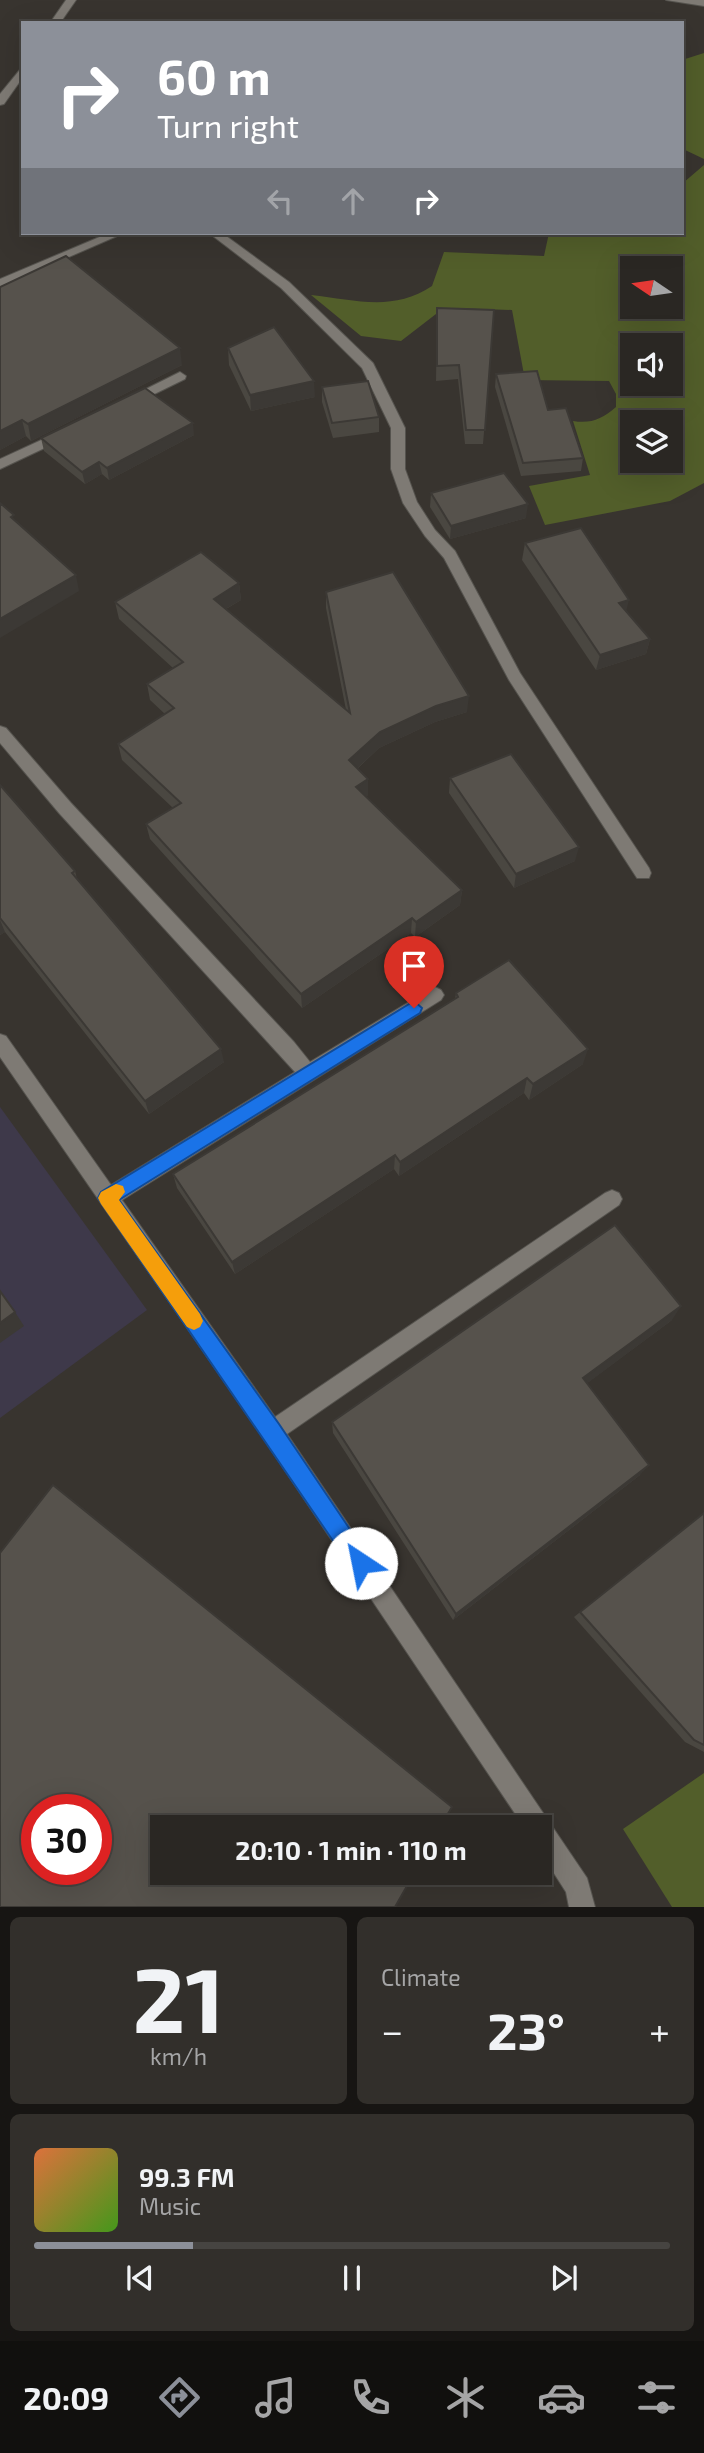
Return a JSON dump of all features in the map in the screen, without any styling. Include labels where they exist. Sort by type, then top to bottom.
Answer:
[{"type":"street","points":[[56,21],[71,0]]},
{"type":"street","points":[[671,0],[704,3]]},
{"type":"street","points":[[1,99],[21,72]]},
{"type":"street","points":[[0,283],[113,235]]},
{"type":"street","points":[[218,235],[285,285],[368,366],[398,428],[398,469],[410,503],[430,533],[450,555],[514,676],[643,873]]},
{"type":"street","points":[[120,405],[180,376]]},
{"type":"street","points":[[0,465],[72,429]]},
{"type":"street","points":[[0,733],[65,808],[288,1048],[308,1074]]},
{"type":"street","points":[[107,1198],[435,995]]},
{"type":"street","points":[[0,1042],[272,1431],[530,1815]]},
{"type":"street","points":[[272,1431],[612,1199]]},
{"type":"street","points":[[552,1848],[578,1887],[582,1907]]},
{"type":"shaded area","points":[[0,1107],[147,1310],[0,1418]]},
{"type":"green space","points":[[704,53],[704,159],[684,149],[684,59]]},
{"type":"green space","points":[[704,165],[704,483],[670,501],[545,525],[529,486],[590,475],[573,421],[596,420],[616,407],[616,394],[609,381],[525,380],[512,310],[453,308],[436,314],[401,341],[361,336],[311,295],[374,302],[403,299],[432,286],[444,252],[544,256],[549,235],[684,235],[684,182]]},
{"type":"green space","points":[[704,1773],[704,1907],[672,1907],[623,1829]]},
{"type":"building","points":[[66,256],[180,348],[28,424],[22,420],[0,431],[0,287]]},
{"type":"building","points":[[437,308],[494,310],[485,430],[466,430],[459,365],[437,366]]},
{"type":"building","points":[[274,327],[314,381],[250,395],[228,348]]},
{"type":"building","points":[[537,371],[548,410],[566,408],[583,458],[523,463],[496,374]]},
{"type":"building","points":[[368,381],[379,417],[332,423],[322,387]]},
{"type":"building","points":[[145,388],[193,423],[107,468],[99,462],[82,472],[41,438]]},
{"type":"building","points":[[504,473],[528,504],[451,526],[431,493]]},
{"type":"building","points":[[0,503],[14,515],[11,517],[76,575],[0,619]]},
{"type":"building","points":[[581,528],[629,600],[619,603],[650,639],[600,655],[525,543]]},
{"type":"building","points":[[201,552],[239,583],[214,599],[350,713],[326,592],[393,572],[469,696],[436,706],[380,732],[349,760],[368,779],[356,787],[462,890],[416,922],[412,918],[301,994],[146,824],[181,803],[118,744],[174,708],[147,684],[183,662],[115,602]]},
{"type":"building","points":[[511,754],[579,847],[516,874],[450,778]]},
{"type":"building","points":[[0,785],[75,871],[72,873],[221,1049],[145,1101],[0,918]]},
{"type":"building","points":[[509,960],[588,1049],[533,1084],[527,1078],[400,1162],[395,1155],[232,1262],[173,1174],[458,997],[456,993]]},
{"type":"building","points":[[615,1225],[681,1306],[583,1378],[649,1465],[456,1614],[332,1422]]},
{"type":"building","points":[[0,1291],[15,1312],[0,1323]]},
{"type":"building","points":[[53,1485],[452,1807],[447,1815],[150,1815],[150,1885],[408,1885],[395,1907],[0,1907],[0,1553]]},
{"type":"building","points":[[704,1513],[704,1745],[694,1740],[580,1612]]},
{"type":"slow traffic","points":[[116,1192],[107,1198],[194,1321]]},
{"type":"route","points":[[361,1563],[272,1431],[107,1198],[414,1008]]}]
